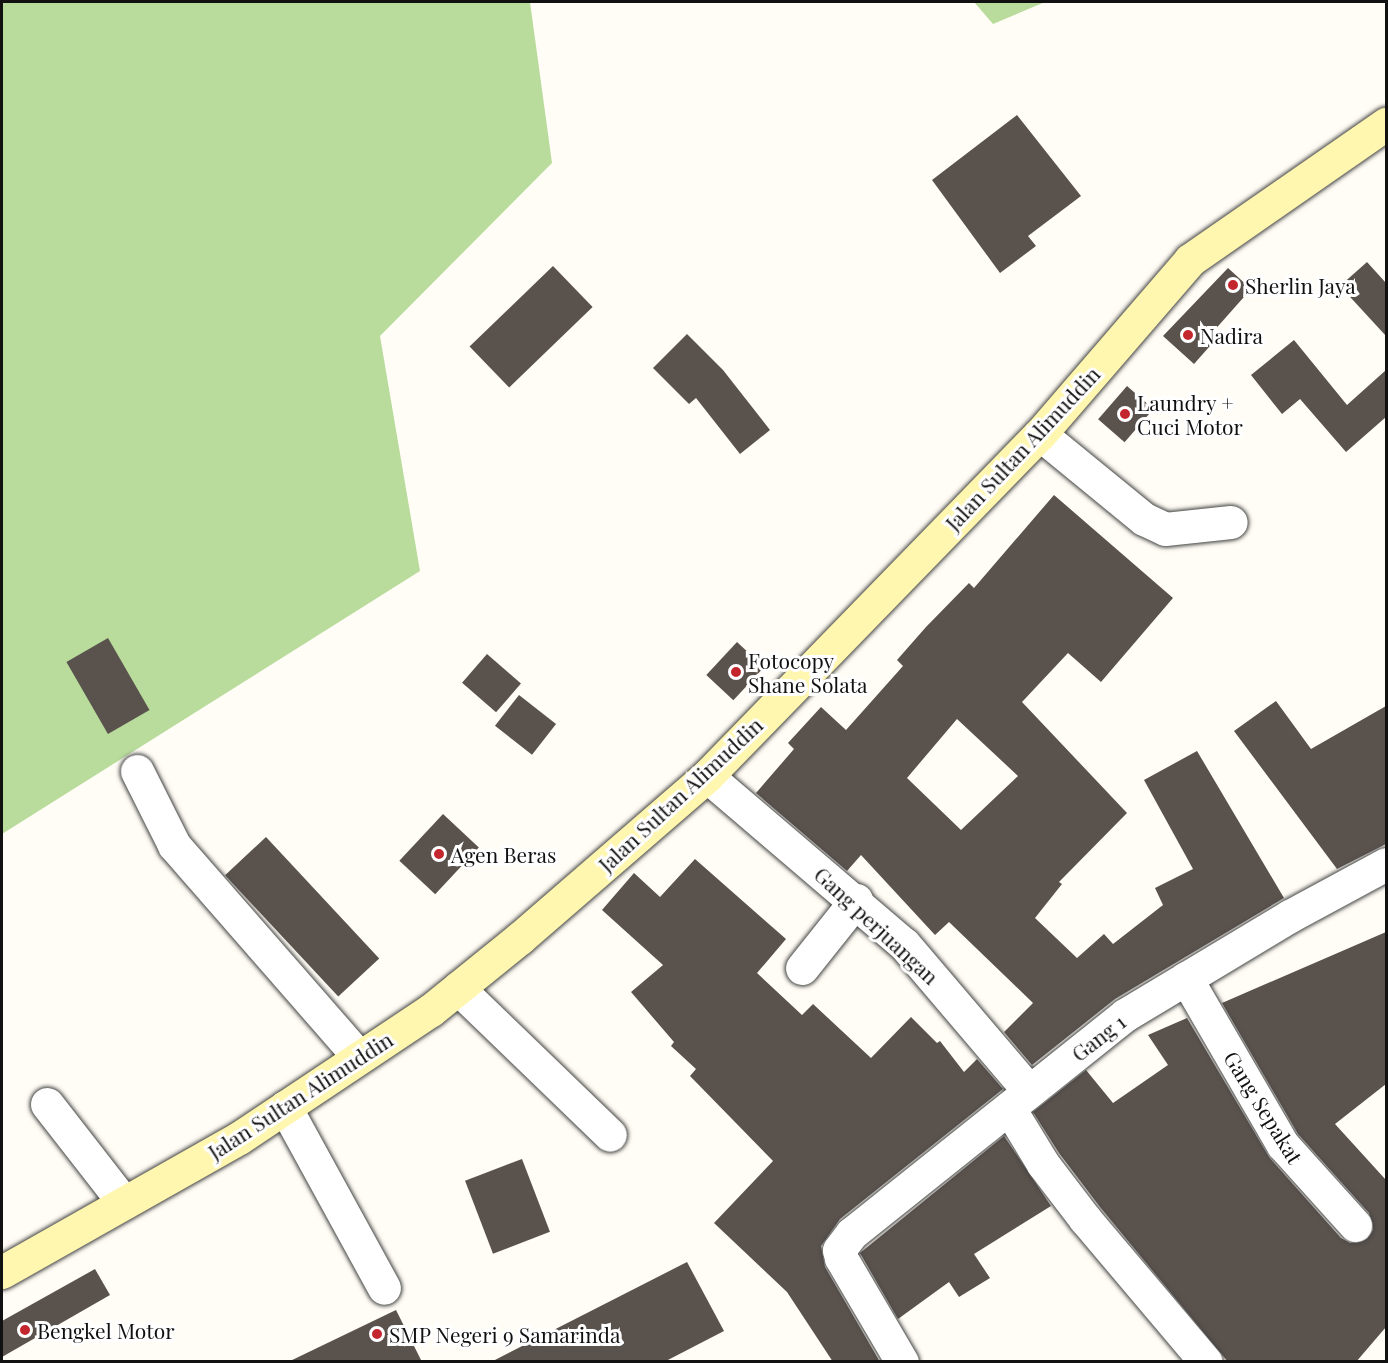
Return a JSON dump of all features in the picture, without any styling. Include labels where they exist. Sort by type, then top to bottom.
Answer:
[{"type":"main road","name":"Jalan Sultan Alimuddin","points":[[2,1272],[124,1203],[285,1107],[458,988],[706,776],[1040,434],[1190,260],[1386,124]]},
{"type":"street","points":[[1040,434],[1155,524],[1165,529],[1231,522]]},
{"type":"street","points":[[137,771],[174,844],[359,1057]]},
{"type":"street","name":"Gang perjuangan","points":[[706,776],[856,900],[938,982],[1019,1100],[1043,1164],[1085,1219],[1206,1362]]},
{"type":"street","name":"Gang 1","points":[[902,1362],[839,1250],[852,1233],[1125,1016],[1186,978],[1386,864]]},
{"type":"street","points":[[802,968],[856,900]]},
{"type":"street","name":"Gang Sepakat","points":[[1186,978],[1283,1145],[1355,1225]]},
{"type":"street","points":[[458,988],[610,1135]]},
{"type":"street","points":[[47,1104],[124,1203]]},
{"type":"street","points":[[285,1107],[384,1288]]},
{"type":"green space","points":[[2,2],[530,2],[552,163],[380,336],[420,571],[2,834]]},
{"type":"green space","points":[[974,2],[1045,2],[993,24]]},
{"type":"building","points":[[1017,115],[1081,196],[1028,236],[1036,246],[1000,273],[932,180]]},
{"type":"building","points":[[1367,262],[1386,283],[1386,336],[1340,286]]},
{"type":"building","points":[[553,266],[593,307],[509,388],[470,347]]},
{"type":"building","points":[[1228,268],[1251,289],[1212,333],[1217,338],[1194,364],[1163,336]]},
{"type":"building","points":[[687,334],[723,370],[770,430],[740,454],[696,398],[689,404],[653,368]]},
{"type":"building","points":[[1294,340],[1347,405],[1386,370],[1386,417],[1346,452],[1300,399],[1282,414],[1251,375]]},
{"type":"building","name":"Laundry + Cuci Motor","points":[[1127,386],[1153,409],[1125,442],[1098,419]]},
{"type":"building","points":[[1054,495],[1173,598],[1101,682],[1068,653],[1022,702],[1127,813],[1059,882],[1062,884],[1035,918],[1077,958],[1104,934],[1113,944],[1163,905],[1155,888],[1193,869],[1144,780],[1197,751],[1284,898],[1115,999],[1032,1065],[1004,1032],[1033,1003],[949,922],[935,935],[861,855],[847,871],[756,793],[794,749],[788,743],[821,707],[846,730],[903,666],[897,660],[926,627],[969,583],[974,588]],"holes":[[[957,719],[1018,776],[961,830],[907,778]]]},
{"type":"building","points":[[108,638],[150,710],[108,734],[66,662]]},
{"type":"building","name":"Fotocopy Shane Solata","points":[[737,642],[764,667],[733,700],[706,675]]},
{"type":"building","points":[[487,654],[521,684],[496,712],[462,683]]},
{"type":"building","points":[[519,695],[556,724],[532,755],[495,726]]},
{"type":"building","points":[[1276,701],[1311,749],[1386,706],[1386,844],[1337,869],[1234,731]]},
{"type":"building","name":"Agen Beras","points":[[443,814],[479,847],[435,894],[399,861]]},
{"type":"building","points":[[266,837],[379,958],[338,997],[225,875]]},
{"type":"building","points":[[695,859],[786,939],[757,973],[802,1015],[813,1004],[871,1058],[911,1017],[937,1043],[940,1041],[964,1072],[977,1059],[1003,1089],[840,1219],[821,1246],[825,1267],[880,1362],[833,1362],[787,1292],[714,1223],[773,1161],[690,1076],[696,1069],[671,1046],[674,1042],[631,992],[663,965],[602,910],[634,873],[660,897]]},
{"type":"building","points":[[1386,932],[1386,1084],[1335,1124],[1386,1180],[1386,1327],[1356,1362],[1228,1362],[1100,1207],[1059,1153],[1033,1112],[1086,1070],[1113,1103],[1168,1065],[1148,1035],[1187,1018],[1269,1157],[1341,1238],[1350,1243],[1367,1239],[1373,1230],[1369,1213],[1298,1134],[1222,1003]]},
{"type":"building","points":[[1004,1136],[1051,1206],[974,1254],[990,1278],[959,1297],[949,1282],[898,1319],[860,1253]]},
{"type":"building","points":[[522,1159],[550,1232],[493,1254],[465,1181]]},
{"type":"building","points":[[687,1262],[724,1331],[664,1362],[491,1362]]},
{"type":"building","points":[[95,1269],[110,1295],[2,1357],[2,1321]]},
{"type":"building","name":"SMP Negeri 9 Samarinda","points":[[396,1310],[422,1362],[288,1362]]},
{"type":"place","name":"Sherlin Jaya","points":[[1233,285]]},
{"type":"place","name":"Nadira","points":[[1188,335]]},
{"type":"place","name":"Laundry + Cuci Motor","points":[[1125,414]]},
{"type":"place","name":"Fotocopy Shane Solata","points":[[736,672]]},
{"type":"place","name":"Agen Beras","points":[[439,854]]},
{"type":"place","name":"Bengkel Motor","points":[[25,1330]]},
{"type":"place","name":"SMP Negeri 9 Samarinda","points":[[377,1334]]}]
